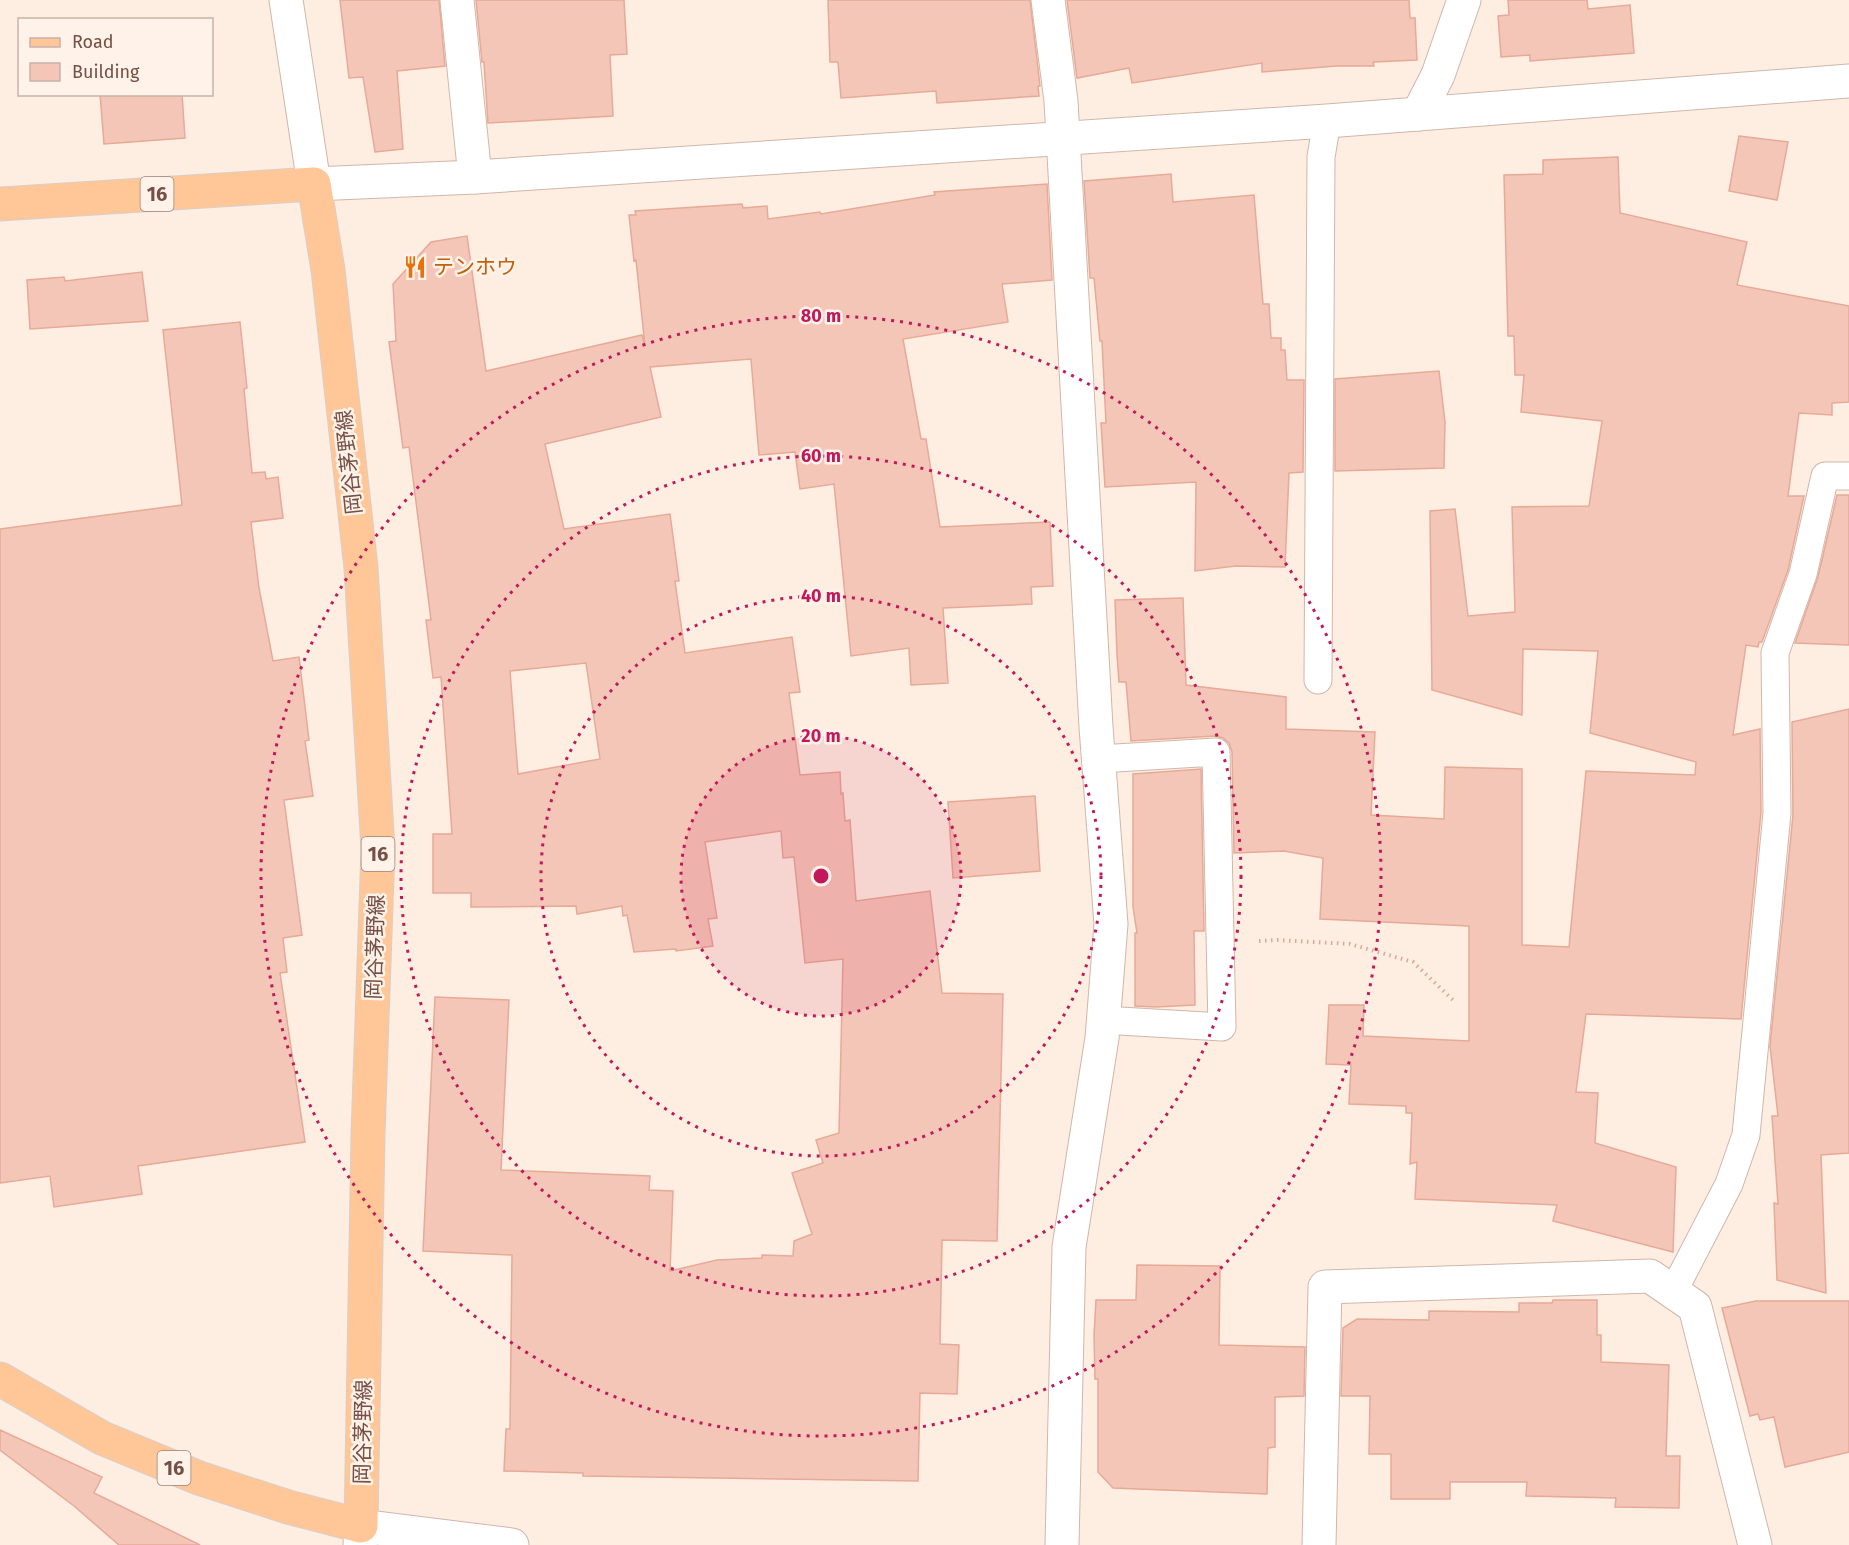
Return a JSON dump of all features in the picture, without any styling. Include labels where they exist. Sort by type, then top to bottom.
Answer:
[{"type":"main road","name":"16","points":[[0,204],[314,184]]},
{"type":"main road","name":"岡谷茅野線","points":[[314,184],[328,270],[361,568],[378,849],[368,1146],[361,1536]]},
{"type":"main road","name":"16","points":[[0,1379],[102,1438],[199,1478],[288,1507],[361,1536]]},
{"type":"street","points":[[286,0],[314,184],[475,177],[1327,121],[1849,81]]},
{"type":"street","points":[[457,0],[475,177]]},
{"type":"street","points":[[1048,0],[1061,101],[1099,759],[1111,924],[1102,1038],[1069,1247],[1062,1545]]},
{"type":"street","points":[[1418,114],[1438,75],[1464,0]]},
{"type":"street","points":[[1319,1545],[1325,1287],[1650,1276],[1695,1307],[1755,1545]]},
{"type":"street","points":[[361,1536],[512,1545]]},
{"type":"lane","points":[[1318,680],[1321,157],[1327,121]]},
{"type":"lane","points":[[1672,1292],[1730,1184],[1746,1135],[1777,813],[1775,653],[1803,574],[1825,476],[1849,476]]},
{"type":"lane","points":[[1099,759],[1216,752],[1221,1027],[1103,1020]]},
{"type":"path","points":[[1220,943],[1277,940],[1350,944],[1413,962],[1453,1000]]},
{"type":"building","points":[[340,0],[439,0],[445,66],[397,71],[403,149],[375,152],[363,77],[349,78]]},
{"type":"building","points":[[476,0],[624,0],[627,54],[610,55],[613,116],[488,123],[484,62],[482,62]]},
{"type":"building","points":[[828,0],[1030,0],[1040,86],[1038,86],[1039,96],[937,103],[936,91],[841,98],[838,62],[830,62]]},
{"type":"building","points":[[1067,0],[1409,0],[1410,18],[1415,18],[1417,60],[1373,62],[1374,66],[1337,66],[1262,72],[1262,63],[1132,83],[1129,68],[1077,78]]},
{"type":"building","points":[[1508,0],[1587,0],[1588,9],[1630,5],[1634,53],[1530,61],[1530,55],[1501,57],[1498,16],[1509,15]]},
{"type":"building","points":[[100,96],[182,96],[185,138],[104,144]]},
{"type":"building","points":[[1739,136],[1788,142],[1777,200],[1729,191]]},
{"type":"building","points":[[1618,157],[1620,213],[1747,242],[1737,285],[1849,306],[1849,402],[1832,403],[1832,415],[1799,413],[1788,496],[1804,496],[1788,570],[1762,642],[1759,642],[1758,647],[1746,645],[1733,735],[1760,729],[1761,812],[1741,1019],[1586,1014],[1576,1092],[1598,1093],[1595,1143],[1676,1167],[1673,1252],[1553,1221],[1557,1205],[1415,1199],[1417,1162],[1410,1164],[1412,1113],[1406,1113],[1406,1106],[1349,1104],[1351,1065],[1326,1064],[1329,1005],[1364,1005],[1363,1036],[1469,1041],[1469,926],[1320,919],[1323,858],[1284,851],[1234,853],[1232,752],[1229,743],[1215,736],[1131,741],[1126,682],[1119,682],[1117,655],[1115,600],[1183,598],[1186,685],[1286,697],[1286,729],[1375,732],[1371,815],[1444,819],[1445,767],[1522,769],[1522,945],[1569,947],[1586,771],[1695,775],[1696,762],[1590,733],[1598,651],[1523,649],[1522,715],[1432,690],[1430,511],[1455,509],[1468,616],[1515,612],[1512,507],[1589,506],[1602,421],[1521,412],[1524,375],[1515,375],[1514,336],[1508,336],[1504,175],[1543,174],[1543,160]]},
{"type":"building","points":[[1171,174],[1173,202],[1254,195],[1263,304],[1269,304],[1271,338],[1281,338],[1281,350],[1285,350],[1287,380],[1304,380],[1303,472],[1289,473],[1285,567],[1236,566],[1195,571],[1196,482],[1105,487],[1101,423],[1106,423],[1102,341],[1100,341],[1094,278],[1090,278],[1084,181]]},
{"type":"building","points":[[1047,184],[1052,280],[1002,284],[1008,322],[903,339],[921,439],[926,439],[940,527],[1050,522],[1053,586],[1031,587],[1032,604],[943,608],[948,683],[911,685],[909,648],[851,656],[834,484],[800,489],[795,452],[759,455],[751,359],[650,367],[661,417],[545,444],[564,529],[670,514],[679,581],[675,581],[685,653],[792,637],[800,692],[789,693],[800,775],[840,772],[845,821],[850,820],[856,901],[930,891],[942,993],[1003,994],[997,1241],[942,1240],[940,1344],[959,1345],[957,1394],[920,1393],[918,1481],[583,1476],[583,1473],[504,1471],[506,1429],[510,1429],[512,1255],[423,1251],[435,997],[509,1000],[501,1170],[650,1176],[649,1190],[673,1191],[670,1271],[717,1260],[762,1258],[762,1255],[793,1256],[794,1241],[812,1234],[792,1173],[823,1163],[816,1140],[839,1133],[843,959],[805,963],[794,857],[783,858],[781,831],[705,842],[717,918],[708,919],[713,946],[676,951],[676,949],[634,952],[627,915],[623,916],[622,906],[577,914],[576,906],[471,907],[471,893],[433,893],[433,834],[452,834],[441,677],[433,678],[426,620],[431,620],[409,447],[403,448],[389,342],[396,341],[393,284],[431,242],[467,236],[486,371],[642,335],[645,346],[629,215],[636,215],[635,211],[742,204],[743,208],[767,206],[768,219],[820,212],[821,214],[935,195],[934,192]],"holes":[[[586,663],[600,759],[518,774],[510,671]]]},
{"type":"building","points":[[142,272],[148,321],[30,329],[27,280],[64,277],[65,281]]},
{"type":"building","points":[[240,322],[252,473],[265,472],[266,479],[278,477],[283,518],[251,522],[259,588],[273,661],[299,657],[309,740],[305,741],[313,796],[284,800],[302,935],[283,938],[287,972],[280,973],[305,1142],[138,1166],[142,1194],[54,1207],[50,1176],[0,1183],[0,529],[182,505],[163,330]]},
{"type":"building","points":[[1439,371],[1445,422],[1444,468],[1335,471],[1335,379]]},
{"type":"building","points":[[1837,495],[1849,495],[1849,645],[1795,643],[1818,577]]},
{"type":"building","points":[[1849,709],[1849,1153],[1821,1155],[1826,1293],[1777,1280],[1774,1203],[1778,1204],[1772,1116],[1778,1116],[1770,1046],[1793,815],[1792,722]]},
{"type":"building","points":[[1201,769],[1204,931],[1194,931],[1195,1005],[1135,1006],[1135,933],[1137,933],[1133,907],[1133,774]]},
{"type":"building","points":[[1035,796],[1040,871],[953,878],[948,802]]},
{"type":"building","points":[[1137,1265],[1220,1266],[1219,1345],[1305,1347],[1304,1396],[1275,1397],[1275,1447],[1268,1448],[1267,1494],[1113,1488],[1098,1472],[1098,1379],[1095,1379],[1094,1335],[1096,1300],[1136,1300]]},
{"type":"building","points":[[1553,1300],[1597,1300],[1597,1335],[1601,1335],[1601,1362],[1669,1365],[1666,1456],[1680,1456],[1679,1508],[1615,1507],[1616,1498],[1526,1496],[1527,1482],[1450,1482],[1450,1499],[1391,1499],[1391,1454],[1369,1454],[1370,1396],[1341,1396],[1343,1328],[1357,1319],[1429,1320],[1429,1311],[1519,1312],[1519,1303],[1552,1303]]},
{"type":"building","points":[[1756,1301],[1849,1301],[1849,1452],[1785,1467],[1774,1417],[1760,1420],[1758,1414],[1750,1416],[1722,1308]]},
{"type":"building","points":[[0,1430],[102,1477],[94,1493],[200,1545],[119,1545],[74,1506],[0,1450]]},
{"type":"place","name":"テンホウ","points":[[415,267]]}]
